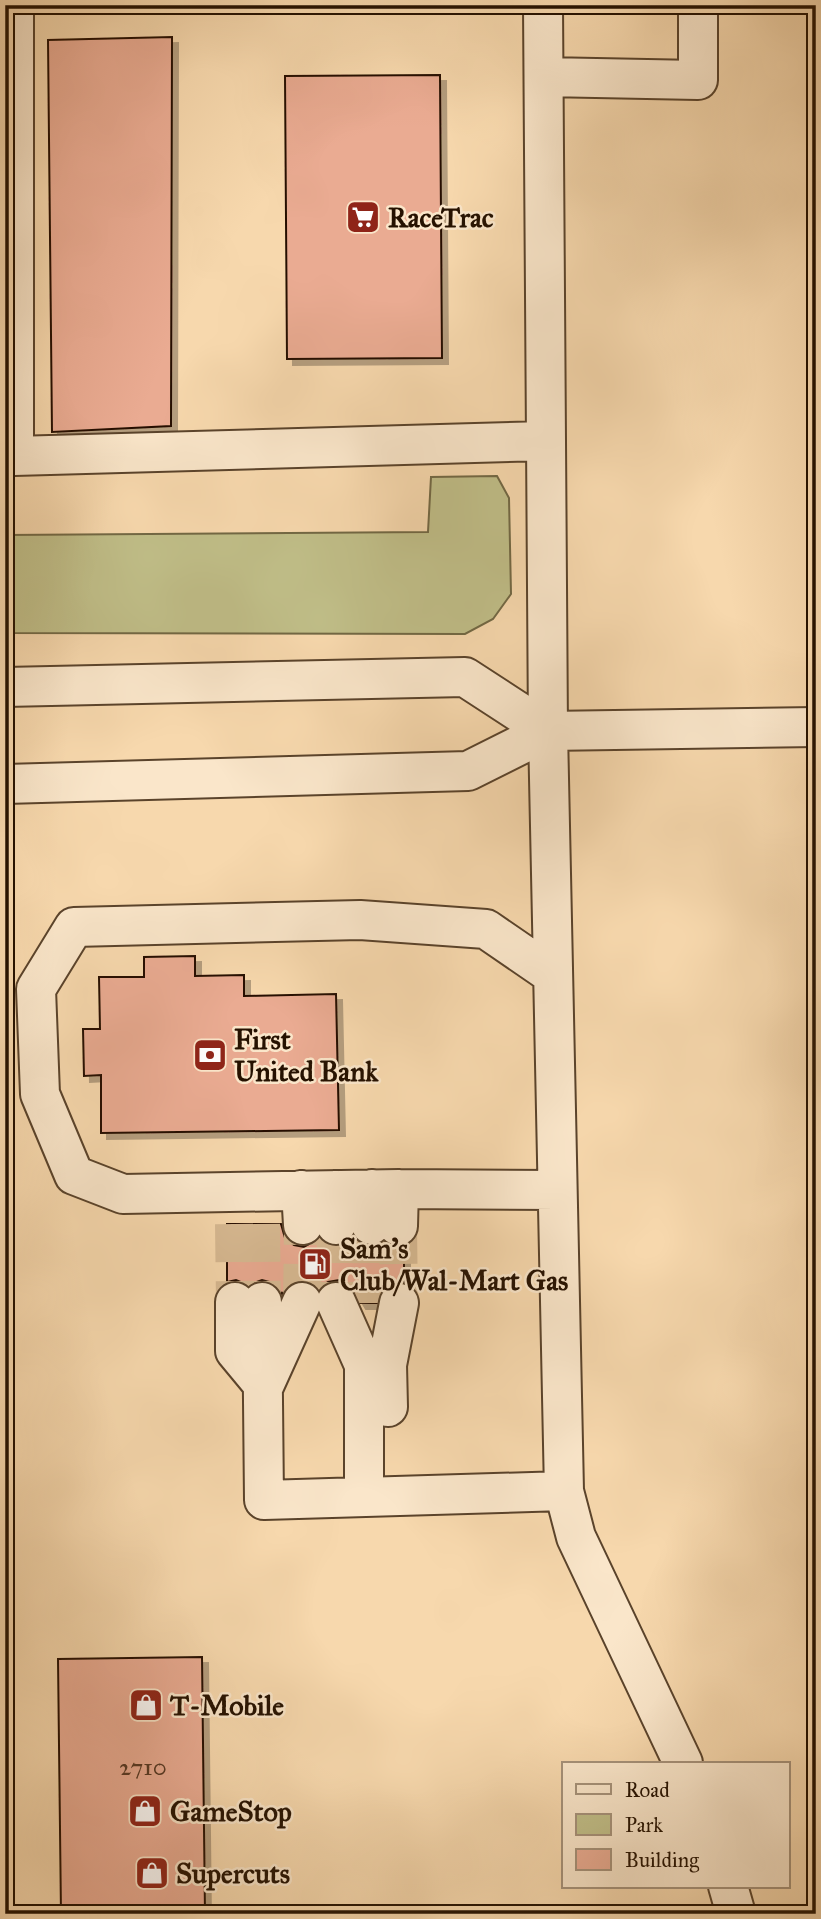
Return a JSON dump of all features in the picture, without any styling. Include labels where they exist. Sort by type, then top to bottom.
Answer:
[{"type":"lane","points":[[14,5],[14,456],[546,441]]},
{"type":"lane","points":[[543,5],[548,731],[564,1491],[576,1537],[683,1762]]},
{"type":"lane","points":[[545,77],[698,80],[698,5]]},
{"type":"lane","points":[[5,687],[465,677],[548,731]]},
{"type":"lane","points":[[5,784],[468,771],[548,731],[816,727]]},
{"type":"lane","points":[[553,975],[486,929],[360,920],[74,927],[36,989],[40,1094],[74,1175],[122,1194],[247,1207],[352,1207],[557,1190]]},
{"type":"lane","points":[[248,1302],[264,1386],[264,1500],[564,1491]]},
{"type":"lane","points":[[352,1303],[375,1365],[377,1497]]},
{"type":"lane","points":[[264,1386],[352,1303]]},
{"type":"lane","points":[[352,1303],[375,1365]]},
{"type":"lane","points":[[729,1888],[736,1914]]},
{"type":"path","points":[[5,1795],[10,1814],[13,1914]]},
{"type":"green space","points":[[497,476],[509,498],[511,594],[493,619],[465,634],[5,633],[5,535],[428,532],[431,477]]},
{"type":"building","points":[[172,37],[171,426],[52,432],[48,40]]},
{"type":"building","name":"RaceTrac","points":[[440,75],[442,358],[287,359],[285,76]]},
{"type":"building","name":"First United Bank","points":[[195,956],[195,976],[244,975],[244,996],[336,994],[339,1130],[101,1133],[101,1075],[84,1076],[83,1029],[100,1029],[99,977],[144,977],[144,957]]},
{"type":"building","name":"Sam's Club/Wal-Mart Gas","points":[[227,1224],[281,1224],[285,1238],[294,1245],[304,1247],[319,1238],[326,1244],[337,1247],[354,1237],[370,1247],[384,1242],[397,1248],[404,1246],[404,1282],[393,1282],[383,1288],[377,1303],[360,1303],[349,1285],[339,1280],[328,1282],[319,1288],[310,1282],[299,1280],[289,1285],[282,1294],[273,1283],[262,1280],[248,1285],[236,1280],[227,1282]]},
{"type":"building","points":[[202,1657],[205,1914],[61,1914],[58,1659]]},
{"type":"tunnel","points":[[234,1224],[235,1302]]},
{"type":"tunnel","points":[[261,1224],[262,1302]]},
{"type":"tunnel","points":[[302,1302],[303,1225]]},
{"type":"tunnel","points":[[336,1225],[336,1302]]},
{"type":"tunnel","points":[[371,1225],[372,1303]]},
{"type":"tunnel","points":[[398,1226],[399,1303]]},
{"type":"place","name":"RaceTrac","points":[[363,217]]},
{"type":"place","name":"First United Bank","points":[[210,1055]]},
{"type":"place","name":"Sam's Club/Wal-Mart Gas","points":[[315,1264]]},
{"type":"place","name":"T-Mobile","points":[[146,1705]]},
{"type":"place","name":"GameStop","points":[[145,1811]]},
{"type":"place","name":"Supercuts","points":[[152,1873]]}]
